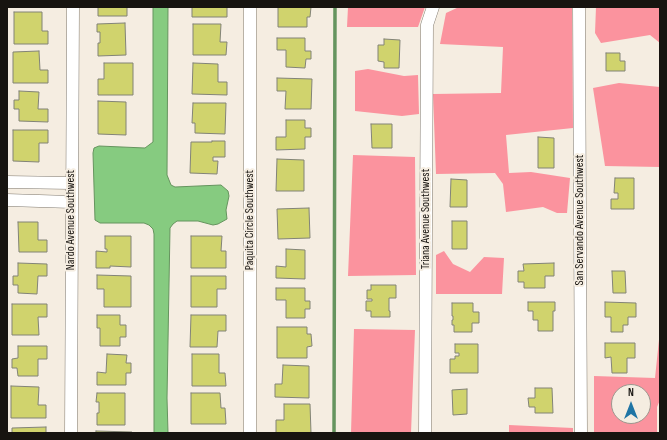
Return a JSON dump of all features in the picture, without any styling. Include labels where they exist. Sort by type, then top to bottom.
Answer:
[{"type":"street","name":"Nardo Avenue Southwest","points":[[71,433],[73,7]]},
{"type":"street","name":"Paquita Circle Southwest","points":[[250,7],[250,433]]},
{"type":"street","name":"Triana Avenue Southwest","points":[[425,433],[427,25],[433,7]]},
{"type":"street","name":"San Servando Avenue Southwest","points":[[579,7],[581,433]]},
{"type":"street","points":[[7,182],[72,183]]},
{"type":"street","points":[[7,200],[71,202]]},
{"type":"shaded area","points":[[153,7],[168,7],[167,175],[171,185],[175,187],[221,185],[228,191],[229,196],[226,210],[227,219],[218,224],[213,225],[198,221],[177,221],[170,228],[167,398],[168,433],[154,433],[153,229],[144,223],[100,223],[95,220],[94,148],[99,146],[145,148],[153,142]]},
{"type":"shaded area","points":[[348,7],[425,7],[418,27],[347,27]]},
{"type":"shaded area","points":[[459,7],[572,7],[573,128],[506,135],[509,173],[531,172],[570,178],[567,213],[557,213],[543,207],[506,212],[503,184],[495,173],[436,174],[433,94],[501,93],[503,47],[440,44],[446,13]]},
{"type":"shaded area","points":[[596,7],[660,7],[660,43],[650,35],[601,43],[595,33]]},
{"type":"shaded area","points":[[368,69],[404,76],[418,75],[419,114],[402,116],[355,111],[355,71]]},
{"type":"shaded area","points":[[619,83],[660,87],[660,167],[605,166],[593,88]]},
{"type":"shaded area","points":[[353,155],[415,157],[416,275],[348,276]]},
{"type":"shaded area","points":[[444,251],[453,264],[470,272],[484,257],[504,258],[502,294],[436,294],[436,255]]},
{"type":"shaded area","points":[[354,329],[415,330],[411,433],[351,433]]},
{"type":"shaded area","points":[[660,330],[660,400],[657,407],[657,433],[594,433],[594,376],[655,378]]},
{"type":"shaded area","points":[[509,425],[573,428],[573,433],[509,433]]},
{"type":"building","points":[[98,7],[127,7],[127,16],[98,16]]},
{"type":"building","points":[[192,7],[227,7],[227,17],[192,17]]},
{"type":"building","points":[[278,7],[311,7],[310,17],[307,17],[307,27],[278,27]]},
{"type":"building","points":[[14,12],[42,12],[42,31],[48,31],[48,44],[14,44]]},
{"type":"building","points":[[125,23],[126,55],[98,56],[100,32],[97,32],[97,24]]},
{"type":"building","points":[[193,24],[221,24],[220,42],[227,42],[226,55],[193,55]]},
{"type":"building","points":[[277,38],[305,38],[305,51],[311,51],[311,59],[306,59],[305,68],[286,67],[286,50],[277,50]]},
{"type":"building","points":[[384,39],[400,40],[399,68],[384,68],[384,62],[378,61],[378,45],[384,45]]},
{"type":"building","points":[[39,51],[40,70],[48,70],[48,83],[13,83],[13,52]]},
{"type":"building","points":[[606,53],[620,53],[620,61],[625,61],[625,71],[606,71]]},
{"type":"building","points":[[104,63],[133,63],[133,95],[98,95],[98,79],[104,79]]},
{"type":"building","points":[[193,63],[218,64],[218,82],[227,82],[227,95],[192,94]]},
{"type":"building","points":[[277,78],[312,79],[311,109],[285,109],[286,91],[277,91]]},
{"type":"building","points":[[19,91],[39,92],[38,109],[48,109],[48,122],[19,121],[19,109],[14,109],[14,100],[19,100]]},
{"type":"building","points":[[98,101],[126,102],[126,135],[98,134]]},
{"type":"building","points":[[193,103],[226,103],[225,134],[195,133],[195,123],[192,123]]},
{"type":"building","points":[[286,120],[305,120],[305,128],[311,128],[311,137],[305,137],[305,149],[276,150],[276,137],[286,137]]},
{"type":"building","points":[[371,124],[392,124],[392,148],[372,148]]},
{"type":"building","points":[[13,130],[48,130],[48,143],[39,143],[39,162],[13,161]]},
{"type":"building","points":[[538,137],[554,138],[554,168],[538,168]]},
{"type":"building","points":[[225,141],[225,157],[213,157],[213,161],[218,161],[217,174],[190,173],[191,142]]},
{"type":"building","points":[[277,159],[304,160],[304,191],[276,191]]},
{"type":"building","points":[[615,178],[634,178],[634,209],[611,209],[611,199],[618,199],[618,193],[614,193]]},
{"type":"building","points":[[451,179],[467,180],[467,207],[450,207]]},
{"type":"building","points":[[309,208],[310,238],[278,239],[277,209]]},
{"type":"building","points":[[452,221],[467,221],[467,249],[452,249]]},
{"type":"building","points":[[18,222],[38,222],[38,240],[47,240],[47,252],[19,252]]},
{"type":"building","points":[[105,236],[131,236],[131,267],[110,266],[110,268],[96,268],[96,251],[107,252],[107,249],[105,249]]},
{"type":"building","points":[[191,236],[222,236],[221,251],[226,251],[226,268],[191,268]]},
{"type":"building","points":[[286,249],[305,250],[305,279],[276,278],[276,266],[286,267]]},
{"type":"building","points":[[18,263],[47,264],[47,276],[38,276],[37,294],[18,293],[18,285],[13,285],[13,276],[18,276]]},
{"type":"building","points":[[554,263],[554,276],[545,276],[545,288],[524,288],[524,282],[518,282],[518,271],[524,271],[523,264]]},
{"type":"building","points":[[612,271],[625,271],[626,293],[613,293]]},
{"type":"building","points":[[97,275],[131,276],[131,307],[104,307],[104,289],[97,289]]},
{"type":"building","points":[[191,276],[226,276],[226,289],[217,289],[217,307],[191,307]]},
{"type":"building","points":[[371,285],[396,285],[396,298],[389,298],[390,317],[371,317],[371,311],[366,311],[366,301],[372,301],[372,299],[367,299],[367,290],[371,290]]},
{"type":"building","points":[[276,288],[305,288],[305,301],[310,301],[310,309],[305,309],[305,318],[286,318],[286,300],[276,300]]},
{"type":"building","points":[[528,302],[555,302],[555,311],[553,311],[553,331],[538,331],[538,320],[533,320],[533,311],[528,311]]},
{"type":"building","points":[[605,302],[636,303],[636,317],[628,317],[628,325],[623,325],[623,332],[611,332],[611,317],[605,317]]},
{"type":"building","points":[[452,303],[473,303],[473,312],[479,312],[479,323],[472,323],[472,332],[454,332],[454,325],[452,325]]},
{"type":"building","points":[[12,304],[47,304],[47,317],[38,317],[39,335],[12,335]]},
{"type":"building","points":[[97,315],[120,315],[120,325],[126,325],[126,337],[120,337],[120,346],[100,346],[100,328],[97,328]]},
{"type":"building","points":[[191,315],[226,315],[226,331],[218,331],[217,347],[190,347]]},
{"type":"building","points":[[277,327],[307,327],[307,334],[311,334],[312,346],[307,347],[307,358],[277,358]]},
{"type":"building","points":[[605,343],[635,343],[635,358],[627,358],[627,373],[612,373],[611,357],[605,358]]},
{"type":"building","points":[[455,344],[478,344],[478,373],[450,373],[450,359],[455,359],[455,356],[459,356],[459,353],[455,353]]},
{"type":"building","points":[[18,346],[47,346],[47,359],[38,359],[38,376],[18,376],[17,368],[12,368],[12,359],[18,358]]},
{"type":"building","points":[[107,354],[127,355],[126,363],[131,363],[131,373],[126,373],[126,385],[97,385],[97,372],[106,373]]},
{"type":"building","points":[[192,354],[219,354],[219,373],[225,373],[226,386],[192,386]]},
{"type":"building","points":[[283,365],[309,366],[309,398],[275,397],[275,384],[282,384]]},
{"type":"building","points":[[11,386],[39,387],[38,405],[46,405],[46,418],[11,418]]},
{"type":"building","points":[[535,388],[552,388],[553,413],[535,413],[535,407],[529,407],[528,398],[535,398]]},
{"type":"building","points":[[467,389],[467,414],[453,415],[452,390]]},
{"type":"building","points":[[97,393],[125,393],[125,425],[97,425],[99,402],[96,402]]},
{"type":"building","points":[[191,393],[220,393],[221,408],[225,408],[226,424],[191,424]]},
{"type":"building","points":[[284,404],[310,404],[311,433],[276,433],[276,420],[284,420]]},
{"type":"building","points":[[46,427],[46,433],[12,433],[12,428]]},
{"type":"building","points":[[96,431],[132,432],[132,433],[96,433]]},
{"type":"waterway","points":[[334,433],[335,7]]}]
